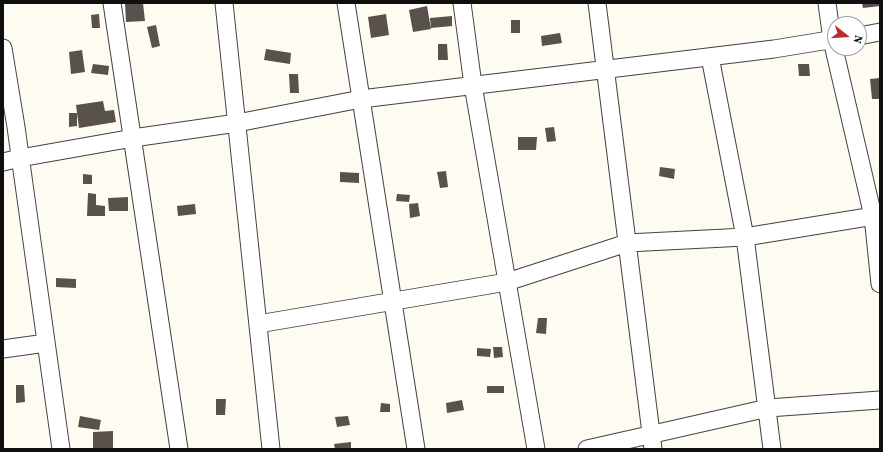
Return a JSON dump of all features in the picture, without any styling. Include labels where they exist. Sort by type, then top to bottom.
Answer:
[{"type":"street","points":[[112,3],[179,449]]},
{"type":"street","points":[[224,3],[271,449]]},
{"type":"street","points":[[346,3],[416,449]]},
{"type":"street","points":[[462,3],[474,85],[536,449]]},
{"type":"street","points":[[597,3],[652,442]]},
{"type":"street","points":[[827,3],[829,16]]},
{"type":"street","points":[[867,34],[880,32]]},
{"type":"street","points":[[3,162],[133,138],[237,123],[361,99],[710,57],[827,41]]},
{"type":"street","points":[[3,48],[61,449]]},
{"type":"street","points":[[837,56],[876,216],[880,284]]},
{"type":"street","points":[[710,57],[745,237],[768,408],[772,449]]},
{"type":"street","points":[[258,324],[507,282],[628,243],[745,237],[876,216]]},
{"type":"street","points":[[3,349],[46,342]]},
{"type":"street","points":[[587,449],[652,442],[768,408],[880,400]]},
{"type":"building","points":[[125,3],[143,3],[145,21],[126,22]]},
{"type":"building","points":[[862,3],[880,3],[880,6],[863,8]]},
{"type":"building","points":[[427,6],[431,29],[413,32],[409,10]]},
{"type":"building","points":[[99,14],[100,28],[92,28],[91,15]]},
{"type":"building","points":[[386,14],[389,35],[371,38],[368,17]]},
{"type":"building","points":[[452,16],[452,26],[431,28],[430,18]]},
{"type":"building","points":[[511,20],[520,20],[520,33],[511,33]]},
{"type":"building","points":[[156,25],[160,46],[152,48],[147,27]]},
{"type":"building","points":[[560,33],[562,43],[542,46],[541,36]]},
{"type":"building","points":[[438,44],[447,44],[448,60],[438,60]]},
{"type":"building","points":[[266,49],[291,53],[290,64],[264,60]]},
{"type":"building","points":[[82,50],[85,72],[71,74],[69,52]]},
{"type":"building","points":[[93,64],[109,66],[108,75],[91,73]]},
{"type":"building","points":[[798,64],[809,64],[810,76],[799,76]]},
{"type":"building","points":[[289,74],[298,74],[299,93],[290,93]]},
{"type":"building","points":[[880,78],[880,99],[872,99],[870,79]]},
{"type":"building","points":[[103,101],[105,111],[114,110],[116,122],[79,128],[76,105]]},
{"type":"building","points":[[69,113],[77,113],[77,126],[69,127]]},
{"type":"building","points":[[554,127],[556,141],[547,142],[545,128]]},
{"type":"building","points":[[518,137],[537,137],[536,150],[518,150]]},
{"type":"building","points":[[660,167],[675,169],[674,179],[659,176]]},
{"type":"building","points":[[446,171],[448,187],[440,188],[437,172]]},
{"type":"building","points":[[340,172],[359,173],[359,183],[340,182]]},
{"type":"building","points":[[83,174],[92,175],[92,184],[83,184]]},
{"type":"building","points":[[88,193],[96,194],[96,205],[105,206],[105,216],[87,216]]},
{"type":"building","points":[[397,194],[410,195],[409,202],[396,201]]},
{"type":"building","points":[[128,197],[128,211],[109,211],[108,198]]},
{"type":"building","points":[[418,203],[420,216],[410,218],[409,204]]},
{"type":"building","points":[[195,204],[196,214],[178,216],[177,206]]},
{"type":"building","points":[[56,278],[76,279],[76,288],[56,287]]},
{"type":"building","points":[[538,318],[547,318],[546,334],[536,333]]},
{"type":"building","points":[[493,347],[502,347],[503,357],[494,358]]},
{"type":"building","points":[[477,348],[491,349],[490,357],[477,356]]},
{"type":"building","points":[[16,385],[24,385],[25,402],[16,403]]},
{"type":"building","points":[[487,386],[504,386],[504,393],[487,393]]},
{"type":"building","points":[[216,399],[226,399],[225,415],[216,415]]},
{"type":"building","points":[[462,400],[464,410],[447,413],[446,403]]},
{"type":"building","points":[[381,403],[390,404],[390,412],[380,412]]},
{"type":"building","points":[[80,416],[101,420],[99,430],[78,427]]},
{"type":"building","points":[[348,416],[350,425],[337,427],[335,417]]},
{"type":"building","points":[[113,431],[113,449],[93,449],[93,432]]},
{"type":"building","points":[[351,442],[351,449],[335,449],[334,444]]}]
